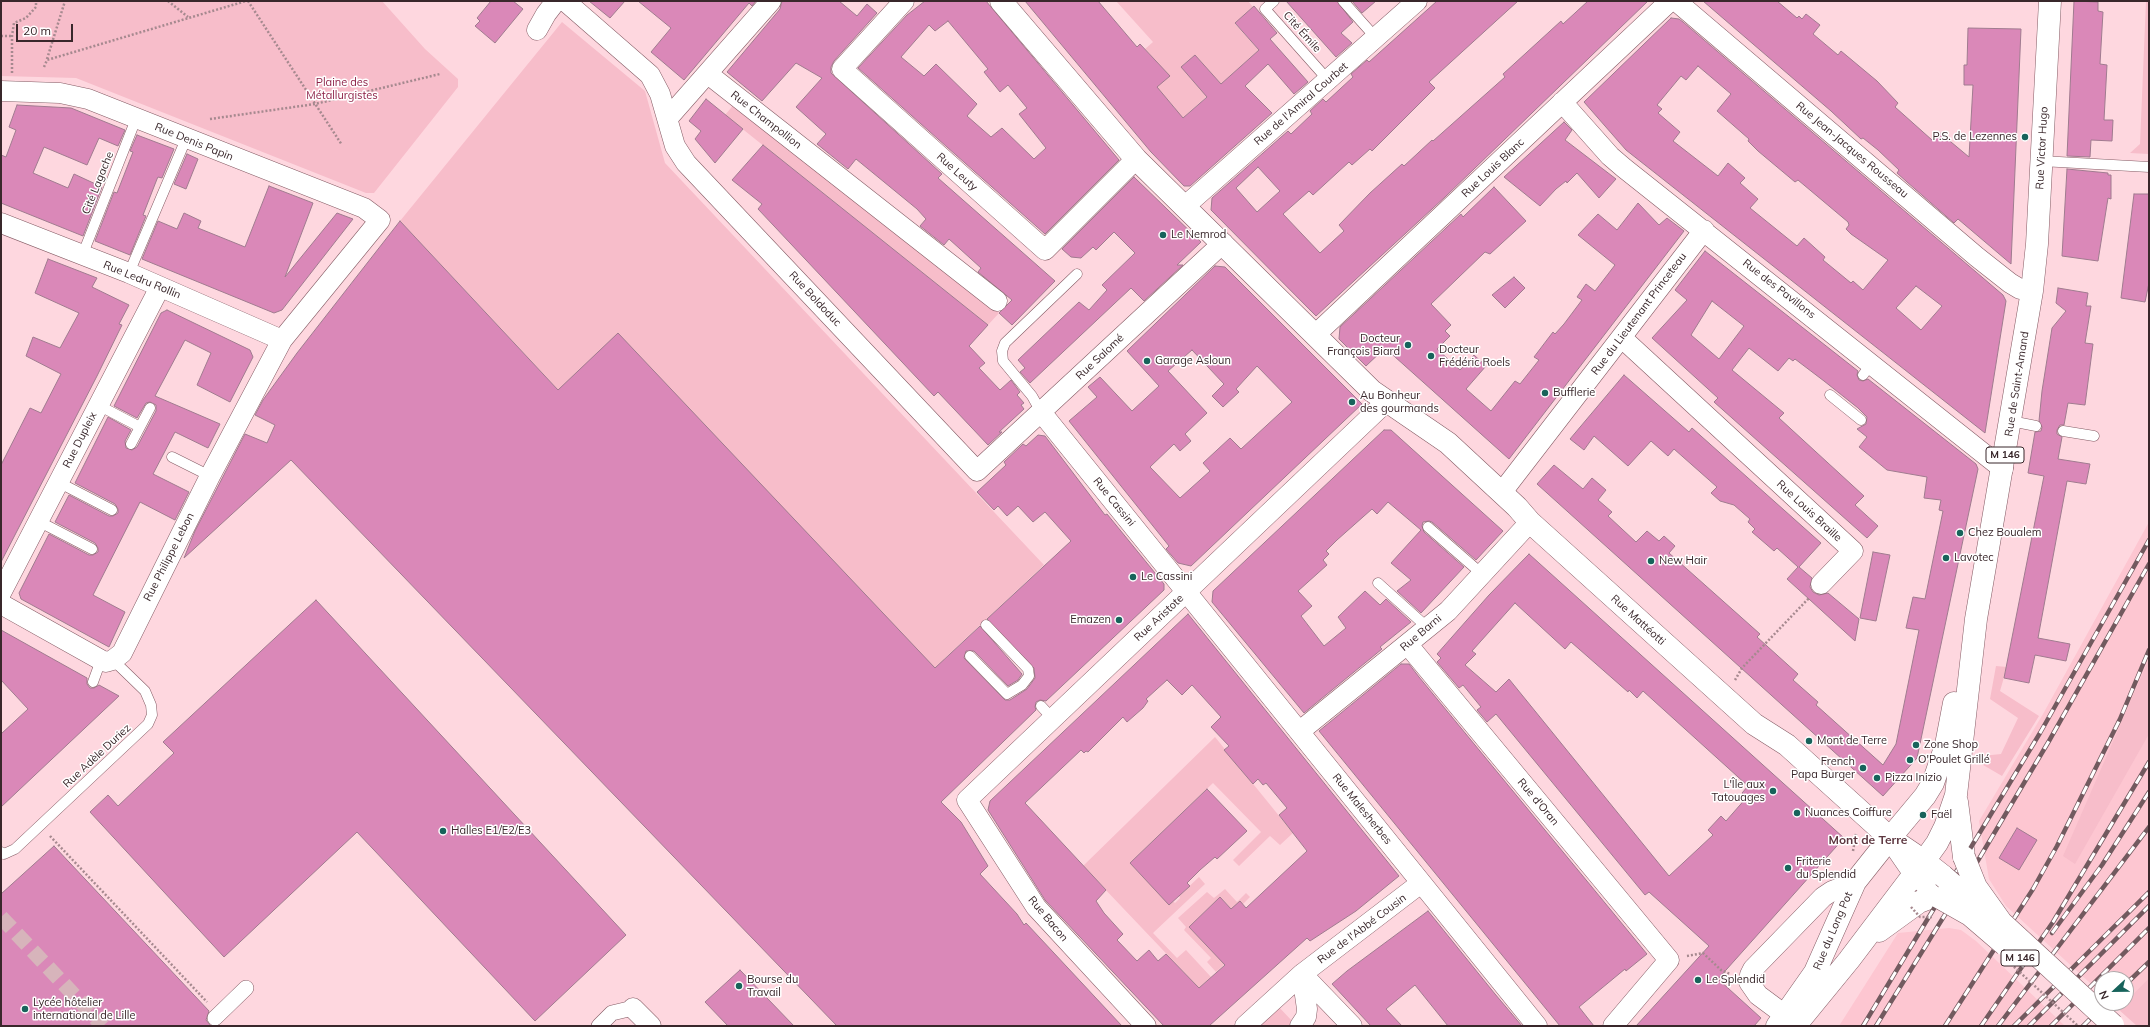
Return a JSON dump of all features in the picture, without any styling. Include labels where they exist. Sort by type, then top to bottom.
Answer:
[{"type":"main road","name":"Rue Mattéotti","points":[[1001,1],[1136,159],[1372,391],[1448,443],[1502,492],[1530,522],[1724,698],[1754,724],[1787,745],[1890,838],[1919,867]]},
{"type":"main road","name":"Rue Victor Hugo","points":[[2032,291],[2036,260],[2050,2]]},
{"type":"main road","name":"Rue de Saint-Amand","points":[[1919,867],[1937,843],[1945,827],[1956,795],[1976,619],[2003,468],[2032,291]]},
{"type":"main road","name":"Rue de Saint-Amand","points":[[1890,838],[1926,796],[1933,783],[1946,745],[1965,649],[1976,619]]},
{"type":"main road","name":"M 146","points":[[1956,795],[1964,857],[1971,879],[1993,914],[2107,1026]]},
{"type":"main road","name":"Rue du Long Pot","points":[[1788,1023],[1821,962],[1855,882],[1890,838]]},
{"type":"main road","name":"M 146","points":[[1919,867],[1938,888],[2107,1026]]},
{"type":"main road","name":"Rue du Long Pot","points":[[1849,960],[1919,867]]},
{"type":"main road","name":"M 146","points":[[1938,888],[1977,906],[2012,934]]},
{"type":"main road","name":"Rue du Long Pot","points":[[1788,1023],[1881,929],[1898,916],[1923,901],[1935,896],[1938,888]]},
{"type":"street","points":[[537,30],[546,14],[556,1]]},
{"type":"street","points":[[565,1],[650,75],[660,94],[668,118],[771,1]]},
{"type":"street","name":"Rue Leuty","points":[[904,1],[842,70],[1045,250],[1136,159]]},
{"type":"street","name":"Rue de l'Amiral Courbet","points":[[1184,207],[1417,1]]},
{"type":"street","name":"Rue Louis Blanc","points":[[1315,335],[1670,1]]},
{"type":"street","name":"Rue Jean-Jacques Rousseau","points":[[1676,1],[1977,257],[2010,283],[2020,289],[2032,291]]},
{"type":"street","name":"Rue Champollion","points":[[708,74],[997,301]]},
{"type":"street","name":"Rue Denis Papin","points":[[6,91],[60,93],[79,96],[364,208],[380,220]]},
{"type":"street","name":"Rue des Pavillons","points":[[1562,102],[1610,156],[1704,230],[1867,369],[2003,468]]},
{"type":"street","name":"Rue Boldoduc","points":[[668,118],[675,146],[686,163],[977,471]]},
{"type":"street","name":"Rue Philippe Lebon","points":[[107,660],[122,653],[210,476],[282,340],[380,220]]},
{"type":"street","name":"Rue Ledru Rollin","points":[[1,223],[129,274],[282,340]]},
{"type":"street","name":"Rue du Lieutenant Princeteau","points":[[1502,492],[1704,230]]},
{"type":"street","name":"Rue Salomé","points":[[977,471],[1223,243]]},
{"type":"street","name":"Rue Dupleix","points":[[1,593],[160,287]]},
{"type":"street","name":"Rue Louis Braille","points":[[1622,338],[1853,551],[1822,584]]},
{"type":"street","name":"Rue Aristote","points":[[967,800],[1047,713],[1187,592],[1386,402]]},
{"type":"street","name":"Rue Cassini","points":[[1041,412],[1187,592]]},
{"type":"street","name":"Rue Barni","points":[[1300,731],[1428,628],[1457,601],[1530,522]]},
{"type":"street","name":"Rue Malesherbes","points":[[1187,592],[1537,1026]]},
{"type":"street","points":[[1,604],[107,660]]},
{"type":"street","name":"Rue d'Oran","points":[[1408,645],[1669,960],[1613,1026]]},
{"type":"street","name":"Rue Bacon","points":[[967,800],[1036,907],[1146,1026]]},
{"type":"street","points":[[1788,1023],[1753,989],[1749,982],[1750,975],[1756,965],[1823,897],[1832,891],[1855,882]]},
{"type":"street","name":"Rue de l'Abbé Cousin","points":[[1245,1026],[1302,974],[1421,883]]},
{"type":"street","points":[[1300,1026],[1307,1008],[1302,974]]},
{"type":"street","points":[[1302,974],[1352,1026]]},
{"type":"street","points":[[217,1016],[246,988]]},
{"type":"street","points":[[599,1026],[612,1014],[633,1008],[651,1026]]},
{"type":"lane","name":"Cité Émile","points":[[1274,1],[1265,9],[1328,80]]},
{"type":"lane","points":[[1343,1],[1376,38]]},
{"type":"lane","name":"Cité Lagache","points":[[82,256],[136,119]]},
{"type":"lane","points":[[129,274],[186,139]]},
{"type":"lane","points":[[2041,161],[2149,167]]},
{"type":"lane","points":[[1041,412],[1032,396],[1003,361],[1002,351],[1005,343],[1077,274]]},
{"type":"lane","points":[[1830,395],[1843,400],[1861,420]]},
{"type":"lane","points":[[98,405],[140,427]]},
{"type":"lane","points":[[131,444],[150,408]]},
{"type":"lane","points":[[2011,421],[2036,426]]},
{"type":"lane","points":[[2063,431],[2094,436]]},
{"type":"lane","points":[[172,457],[210,476]]},
{"type":"lane","points":[[58,482],[112,510]]},
{"type":"lane","points":[[38,521],[92,549]]},
{"type":"lane","points":[[1428,527],[1482,574]]},
{"type":"lane","points":[[1378,582],[1428,628]]},
{"type":"lane","points":[[970,656],[1007,694],[1024,687],[1029,676],[1028,669],[986,625]]},
{"type":"lane","points":[[93,682],[107,660]]},
{"type":"lane","name":"Rue Adèle Duriez","points":[[1,852],[4,854],[15,849],[148,724],[152,715],[151,705],[146,691],[107,660]]},
{"type":"path","points":[[6,91],[14,23],[26,18],[36,7],[36,1]]},
{"type":"path","points":[[44,67],[65,1]]},
{"type":"path","points":[[168,1],[188,17]]},
{"type":"path","points":[[47,60],[188,17],[247,1],[342,145]]},
{"type":"path","points":[[1,36],[12,36]]},
{"type":"path","points":[[210,119],[315,104],[440,74]]},
{"type":"path","points":[[1724,698],[1742,668],[1822,584]]},
{"type":"path","points":[[39,826],[217,1016]]},
{"type":"path","points":[[1856,856],[1853,845],[1857,832]]},
{"type":"path","points":[[1703,953],[1721,970]]},
{"type":"shaded area","points":[[2149,522],[2149,978],[2134,993],[2134,971],[2094,971],[2094,987],[2006,906],[1989,879],[1979,821],[2043,714]]},
{"type":"shaded area","points":[[1949,928],[1961,930],[1976,941],[2065,1026],[1839,1026],[1898,933]]},
{"type":"green space","name":"Plaine des Métallurgistes","points":[[1,1],[382,1],[425,49],[458,79],[458,87],[374,193],[366,193],[76,78],[1,76]]},
{"type":"green space","points":[[1116,1],[1248,1],[1253,7],[1235,24],[1259,50],[1221,84],[1195,55],[1183,65],[1191,76],[1190,78],[1208,95],[1169,131],[1175,108],[1166,98],[1159,103],[1150,93],[1160,66],[1145,49],[1153,42]]},
{"type":"green space","points":[[2146,1],[2149,1],[2148,154],[2130,153],[2140,144]]},
{"type":"green space","points":[[562,22],[645,91],[665,163],[1044,565],[944,659],[962,679],[952,687],[558,390],[400,221]]},
{"type":"green space","points":[[736,102],[999,313],[988,325],[725,115]]},
{"type":"green space","points":[[2149,659],[2149,734],[2075,864],[2063,856]]},
{"type":"green space","points":[[1996,666],[2007,667],[2000,691],[2039,716],[2002,776],[1978,762],[1982,756],[2001,754],[2018,718],[1990,699]]},
{"type":"green space","points":[[1215,737],[1293,833],[1280,845],[1270,836],[1239,866],[1233,860],[1261,832],[1213,783],[1130,863],[1143,877],[1175,903],[1180,898],[1179,896],[1199,877],[1205,884],[1153,933],[1177,958],[1186,950],[1211,977],[1199,988],[1083,866]]},
{"type":"green space","points":[[1225,889],[1237,902],[1246,893],[1250,897],[1243,904],[1231,909],[1220,897],[1189,927],[1208,946],[1243,947],[1216,972],[1207,962],[1211,958],[1184,930],[1186,927],[1178,918],[1207,892],[1214,898]]},
{"type":"green space","points":[[2149,978],[2149,1026],[2137,1026],[2120,1011],[2134,1011],[2134,993]]},
{"type":"green space","points":[[1276,1004],[1293,1022],[1289,1026],[1252,1026]]},
{"type":"building","points":[[491,1],[513,1],[523,9],[495,43],[475,26],[480,21],[477,18]]},
{"type":"building","points":[[589,1],[625,1],[610,18]]},
{"type":"building","points":[[638,1],[756,1],[752,6],[749,3],[684,80],[651,52],[671,28]]},
{"type":"building","points":[[782,1],[839,1],[857,16],[867,4],[877,13],[834,61],[831,67],[831,73],[942,174],[938,178],[1055,281],[1012,325],[999,313],[1012,300],[978,272],[981,268],[949,239],[944,245],[920,226],[926,219],[917,209],[856,159],[848,169],[817,144],[826,134],[796,107],[822,78],[796,63],[762,101],[727,72],[780,9]]},
{"type":"building","points":[[925,1],[986,1],[1119,160],[1045,234],[858,68],[907,15]],"holes":[[[948,21],[988,69],[984,72],[1000,92],[1008,85],[1027,108],[1019,114],[1046,148],[1034,159],[1002,128],[991,137],[967,116],[977,104],[936,64],[924,76],[901,57],[929,25],[935,31]]]},
{"type":"building","points":[[1025,1],[1098,1],[1137,47],[1140,44],[1170,76],[1157,87],[1183,118],[1207,97],[1181,67],[1195,55],[1221,84],[1259,50],[1235,23],[1254,6],[1277,33],[1270,39],[1308,82],[1294,94],[1268,64],[1245,86],[1272,113],[1190,186],[1184,186],[1151,152]]},
{"type":"building","points":[[1286,1],[1337,1],[1353,22],[1341,33],[1352,43],[1336,57]]},
{"type":"building","points":[[1352,1],[1376,1],[1362,13]]},
{"type":"building","points":[[1437,1],[1518,1],[1429,82],[1435,88],[1372,151],[1370,149],[1352,165],[1349,162],[1313,195],[1309,191],[1283,214],[1320,253],[1344,231],[1339,225],[1370,193],[1402,164],[1404,166],[1505,77],[1503,74],[1561,21],[1563,24],[1588,1],[1648,1],[1445,197],[1316,316],[1211,210],[1212,198],[1288,131],[1291,134],[1312,114],[1310,111],[1323,99],[1326,102],[1353,77],[1351,74],[1367,60],[1369,62]],"holes":[[[1258,167],[1280,191],[1257,212],[1236,188]]]},
{"type":"building","points":[[1703,1],[1777,1],[1797,18],[1799,16],[1802,19],[1806,14],[1820,25],[1813,34],[1838,55],[1841,51],[1877,81],[1898,103],[1895,107],[1932,140],[1939,132],[1969,157],[1973,85],[1964,85],[1964,65],[1967,65],[1968,28],[2021,29],[2011,264],[1958,219],[1954,223],[1897,173],[1899,170],[1878,150],[1863,138],[1861,139],[1831,111]]},
{"type":"building","points":[[2074,1],[2098,2],[2098,11],[2103,12],[2100,64],[2107,65],[2104,120],[2113,120],[2112,141],[2091,140],[2090,157],[2067,156]]},
{"type":"building","points":[[1671,18],[1679,19],[1683,22],[2003,295],[2006,301],[1985,433],[1626,150],[1584,102]],"holes":[[[1698,66],[1731,94],[1717,111],[1749,139],[1748,141],[1758,151],[1795,182],[1798,180],[1848,222],[1849,225],[1846,229],[1851,234],[1888,260],[1863,290],[1853,281],[1851,283],[1823,260],[1825,257],[1804,238],[1797,246],[1750,208],[1758,199],[1740,183],[1745,178],[1728,163],[1718,176],[1673,141],[1680,132],[1658,113],[1662,109],[1657,105],[1681,76],[1686,80]],[[1916,286],[1942,306],[1921,330],[1896,308]]]},
{"type":"building","points":[[706,99],[743,129],[715,163],[695,139],[701,131],[689,121]]},
{"type":"building","points":[[17,105],[71,108],[125,130],[118,146],[99,138],[87,165],[44,147],[33,173],[68,188],[74,174],[102,187],[83,236],[1,203],[1,155],[6,157],[16,130],[9,127]]},
{"type":"building","points":[[1564,122],[1572,130],[1565,140],[1616,179],[1599,198],[1577,173],[1567,183],[1566,181],[1556,189],[1540,206],[1504,177]]},
{"type":"building","points":[[137,135],[174,149],[162,178],[158,177],[157,179],[143,215],[146,216],[130,255],[95,241],[114,192],[117,193],[133,152],[130,151]]},
{"type":"building","points":[[763,145],[988,325],[969,346],[985,363],[979,368],[1000,390],[1011,380],[1020,392],[1017,395],[1024,403],[1021,405],[1024,409],[999,432],[1002,432],[988,445],[938,392],[934,396],[758,209],[762,204],[732,180]]},
{"type":"building","points":[[187,154],[198,159],[186,189],[174,184]]},
{"type":"building","points":[[2067,169],[2108,173],[2108,175],[2111,175],[2111,199],[2108,198],[2098,261],[2062,256]]},
{"type":"building","points":[[1134,177],[1201,242],[1177,265],[1183,265],[1144,301],[1131,288],[1030,383],[1020,372],[1025,368],[1018,360],[1079,302],[1089,310],[1107,290],[1102,285],[1135,253],[1114,232],[1096,250],[1093,247],[1081,258],[1071,257],[1062,249]]},
{"type":"building","points":[[269,186],[313,203],[285,277],[337,213],[353,219],[282,310],[274,313],[142,259],[158,221],[177,229],[184,213],[201,221],[198,228],[245,247]]},
{"type":"building","points":[[1494,187],[1526,221],[1490,254],[1485,252],[1431,304],[1451,325],[1445,331],[1450,336],[1437,349],[1460,370],[1474,355],[1486,366],[1466,389],[1491,411],[1515,381],[1520,384],[1539,360],[1534,357],[1553,332],[1555,334],[1564,324],[1582,300],[1577,297],[1586,284],[1595,291],[1615,265],[1578,235],[1598,214],[1617,230],[1638,203],[1659,225],[1667,218],[1684,231],[1509,459],[1385,348],[1366,366],[1339,339],[1340,327],[1461,214],[1463,217]]},
{"type":"building","points":[[2134,194],[2149,194],[2149,283],[2145,302],[2121,298]]},
{"type":"building","points":[[400,221],[558,390],[618,333],[935,668],[980,626],[1022,674],[1018,680],[1008,686],[974,651],[966,651],[964,658],[1005,700],[1010,700],[1027,689],[1035,678],[1034,668],[987,619],[1071,541],[1045,512],[1033,522],[1018,506],[1007,516],[998,506],[994,510],[977,492],[1006,465],[1004,462],[1023,444],[1026,446],[1038,435],[1045,436],[1105,515],[1107,514],[1164,584],[1164,590],[1046,701],[1040,700],[1036,702],[1036,710],[941,802],[961,822],[988,866],[980,874],[1017,914],[1024,925],[1026,923],[1122,1026],[837,1026],[291,460],[184,558],[195,531],[245,434],[267,443],[275,425],[255,415],[263,400],[297,353]]},
{"type":"building","points":[[1705,251],[1858,371],[1857,375],[1859,380],[1863,381],[1868,379],[1976,464],[1978,469],[1917,758],[1883,796],[1537,484],[1554,465],[1583,489],[1592,478],[1606,490],[1598,500],[1612,512],[1608,516],[1636,542],[1647,531],[1659,541],[1664,536],[1675,546],[1669,553],[1760,634],[1757,637],[1798,674],[1793,680],[1818,702],[1816,705],[1883,765],[1896,744],[1919,630],[1906,628],[1913,597],[1925,599],[1943,511],[1939,510],[1941,500],[1924,498],[1927,477],[1887,470],[1859,447],[1867,437],[1857,429],[1866,424],[1867,417],[1824,381],[1795,359],[1793,361],[1789,358],[1778,371],[1749,348],[1732,370],[1784,413],[1779,418],[1864,496],[1855,505],[1878,526],[1867,538],[1714,402],[1718,398],[1652,338],[1687,300],[1675,290]],"holes":[[[1712,301],[1744,326],[1719,359],[1691,335]]]},
{"type":"building","points":[[48,259],[97,278],[92,287],[129,305],[119,324],[122,325],[97,376],[1,562],[1,465],[30,408],[41,413],[61,374],[26,356],[33,337],[60,348],[79,313],[35,293]]},
{"type":"building","points":[[1215,266],[1225,267],[1362,404],[1191,566],[1178,563],[1166,549],[1169,546],[1069,421],[1097,397],[1088,387],[1100,377],[1132,411],[1159,386],[1127,351]],"holes":[[[1192,350],[1224,384],[1212,396],[1223,407],[1239,392],[1236,389],[1257,366],[1292,402],[1241,449],[1230,438],[1203,463],[1210,471],[1180,498],[1150,467],[1174,444],[1180,451],[1191,441],[1185,434],[1207,413],[1168,371]]]},
{"type":"building","points":[[1514,277],[1525,288],[1505,308],[1492,295]]},
{"type":"building","points":[[2058,288],[2088,293],[2086,306],[2091,306],[2085,343],[2093,344],[2085,405],[2068,403],[2064,425],[2060,425],[2057,430],[2057,434],[2062,437],[2058,459],[2090,464],[2086,484],[2067,481],[2038,638],[2070,644],[2066,661],[2035,655],[2029,683],[2004,678],[2044,476],[2028,473],[2035,432],[2041,431],[2042,427],[2039,421],[2042,391],[2052,328],[2066,311],[2056,303]]},
{"type":"building","points":[[167,310],[250,350],[253,357],[230,402],[197,385],[211,353],[185,340],[155,396],[220,424],[208,448],[175,432],[153,474],[189,492],[175,520],[140,502],[93,595],[125,612],[109,647],[21,599],[19,593],[49,534],[89,555],[93,555],[98,552],[98,548],[95,543],[55,522],[69,495],[109,516],[113,516],[118,513],[118,509],[115,504],[75,483],[108,417],[131,430],[125,441],[126,448],[132,450],[137,447],[156,411],[156,405],[150,402],[146,403],[137,418],[114,406],[161,313]]},
{"type":"building","points":[[1624,375],[1689,432],[1692,428],[1821,543],[1799,567],[1812,578],[1810,587],[1813,592],[1819,595],[1828,593],[1859,619],[1855,641],[1787,579],[1798,567],[1777,548],[1774,551],[1752,532],[1755,529],[1748,522],[1750,519],[1734,505],[1720,501],[1711,493],[1717,487],[1674,449],[1668,456],[1651,441],[1628,466],[1594,436],[1584,450],[1570,439]]},
{"type":"building","points":[[1384,430],[1391,430],[1503,531],[1476,560],[1432,522],[1423,522],[1422,526],[1424,532],[1464,567],[1421,613],[1397,591],[1411,580],[1391,563],[1421,530],[1388,502],[1377,514],[1372,509],[1337,540],[1326,551],[1329,554],[1323,560],[1327,565],[1298,591],[1312,606],[1301,616],[1324,646],[1346,628],[1338,617],[1365,591],[1380,605],[1386,599],[1411,622],[1380,647],[1382,649],[1304,713],[1212,602],[1213,591]]},
{"type":"building","points":[[1873,552],[1890,555],[1876,621],[1860,618]]},
{"type":"building","points":[[1529,554],[1844,838],[1718,979],[1761,1018],[1754,1026],[1636,1026],[1709,946],[1649,892],[1645,895],[1496,714],[1487,722],[1477,710],[1481,707],[1463,685],[1459,688],[1437,662],[1441,658],[1437,654],[1489,595]],"holes":[[[1515,603],[1565,649],[1571,642],[1628,692],[1629,690],[1637,698],[1643,691],[1748,786],[1742,793],[1747,797],[1726,821],[1721,816],[1708,830],[1713,835],[1669,876],[1509,679],[1496,692],[1465,665],[1476,654],[1472,651]]]},
{"type":"building","name":"Halles E1/E2/E3","points":[[316,600],[626,935],[535,1021],[357,832],[224,957],[90,812],[108,795],[118,806],[174,753],[163,742]]},
{"type":"building","points":[[1188,614],[1399,876],[1356,911],[1310,941],[1307,938],[1209,1026],[1164,1026],[1045,900],[988,810],[990,801]],"holes":[[[1167,680],[1182,695],[1192,685],[1221,717],[1211,727],[1229,746],[1224,750],[1253,784],[1258,779],[1263,785],[1266,783],[1287,808],[1279,815],[1307,851],[1246,908],[1240,901],[1231,909],[1220,897],[1189,927],[1225,965],[1199,988],[1166,954],[1158,961],[1149,950],[1137,961],[1117,940],[1123,934],[1104,913],[1096,901],[1106,890],[1025,803],[1081,750],[1084,753],[1086,751],[1088,752],[1123,717],[1127,722],[1143,708],[1148,701],[1146,699]]]},
{"type":"building","points":[[1,630],[87,678],[87,684],[90,688],[94,688],[99,685],[119,696],[1,807],[1,734],[28,709],[1,680]]},
{"type":"building","points":[[1401,664],[1409,664],[1647,954],[1626,971],[1625,969],[1579,1007],[1594,1026],[1560,1026],[1319,731]]},
{"type":"building","points":[[1207,789],[1247,831],[1217,859],[1215,857],[1200,870],[1187,883],[1190,886],[1169,905],[1130,863]]},
{"type":"building","points":[[2017,828],[2037,840],[2019,870],[1999,858]]},
{"type":"building","points":[[54,846],[209,1011],[206,1020],[211,1026],[1,1026],[1,894]]},
{"type":"building","points":[[1428,911],[1522,1026],[1448,1026],[1415,985],[1386,1009],[1402,1026],[1371,1026],[1332,984],[1347,971]]},
{"type":"building","name":"Bourse du Travail","points":[[740,970],[794,1026],[728,1026],[705,1002]]},
{"type":"tunnel","points":[[1,917],[103,1026]]},
{"type":"railway","points":[[1863,1026],[2040,733],[2149,540]]},
{"type":"railway","points":[[1876,1026],[1964,884],[2049,741],[2149,564]]},
{"type":"railway","points":[[1945,1026],[2033,889],[2057,846],[2120,719],[2149,650]]},
{"type":"railway","points":[[1981,1026],[2053,922],[2149,762]]},
{"type":"railway","points":[[2052,933],[2102,865],[2149,792]]},
{"type":"railway","points":[[1998,1026],[2149,827]]},
{"type":"railway","points":[[2014,1026],[2149,892]]},
{"type":"railway","points":[[2029,1026],[2149,906]]},
{"type":"railway","points":[[2051,1026],[2149,928]]},
{"type":"railway","points":[[2134,976],[2149,962]]},
{"type":"railway","points":[[2083,1026],[2098,1011]]},
{"type":"place","name":"P.S. de Lezennes","points":[[2025,137]]},
{"type":"place","name":"Le Nemrod","points":[[1163,235]]},
{"type":"place","name":"Docteur François Biard","points":[[1408,345]]},
{"type":"place","name":"Docteur Frédéric Roels","points":[[1431,356]]},
{"type":"place","name":"Garage Asloun","points":[[1147,361]]},
{"type":"place","name":"Bufflerie","points":[[1545,393]]},
{"type":"place","name":"Au Bonheur des gourmands","points":[[1352,402]]},
{"type":"place","name":"Chez Boualem","points":[[1960,533]]},
{"type":"place","name":"Lavotec","points":[[1946,558]]},
{"type":"place","name":"New Hair","points":[[1651,561]]},
{"type":"place","name":"Le Cassini","points":[[1133,577]]},
{"type":"place","name":"Emazen","points":[[1119,620]]},
{"type":"place","name":"Mont de Terre","points":[[1809,741]]},
{"type":"place","name":"Zone Shop","points":[[1916,745]]},
{"type":"place","name":"O'Poulet Grillé","points":[[1910,760]]},
{"type":"place","name":"French Papa Burger","points":[[1863,768]]},
{"type":"place","name":"Pizza Inizio","points":[[1877,778]]},
{"type":"place","name":"L'Île aux Tatouages","points":[[1773,791]]},
{"type":"place","name":"Nuances Coiffure","points":[[1797,813]]},
{"type":"place","name":"Faël","points":[[1923,815]]},
{"type":"place","name":"Halles E1/E2/E3","points":[[443,831]]},
{"type":"place","name":"Friterie du Splendid","points":[[1788,868]]},
{"type":"place","name":"Le Splendid","points":[[1698,980]]},
{"type":"place","name":"Bourse du Travail","points":[[739,986]]},
{"type":"place","name":"Lycée hôtelier international de Lille","points":[[25,1009]]},
{"type":"district","name":"Mont de Terre","points":[[1868,840]]}]
